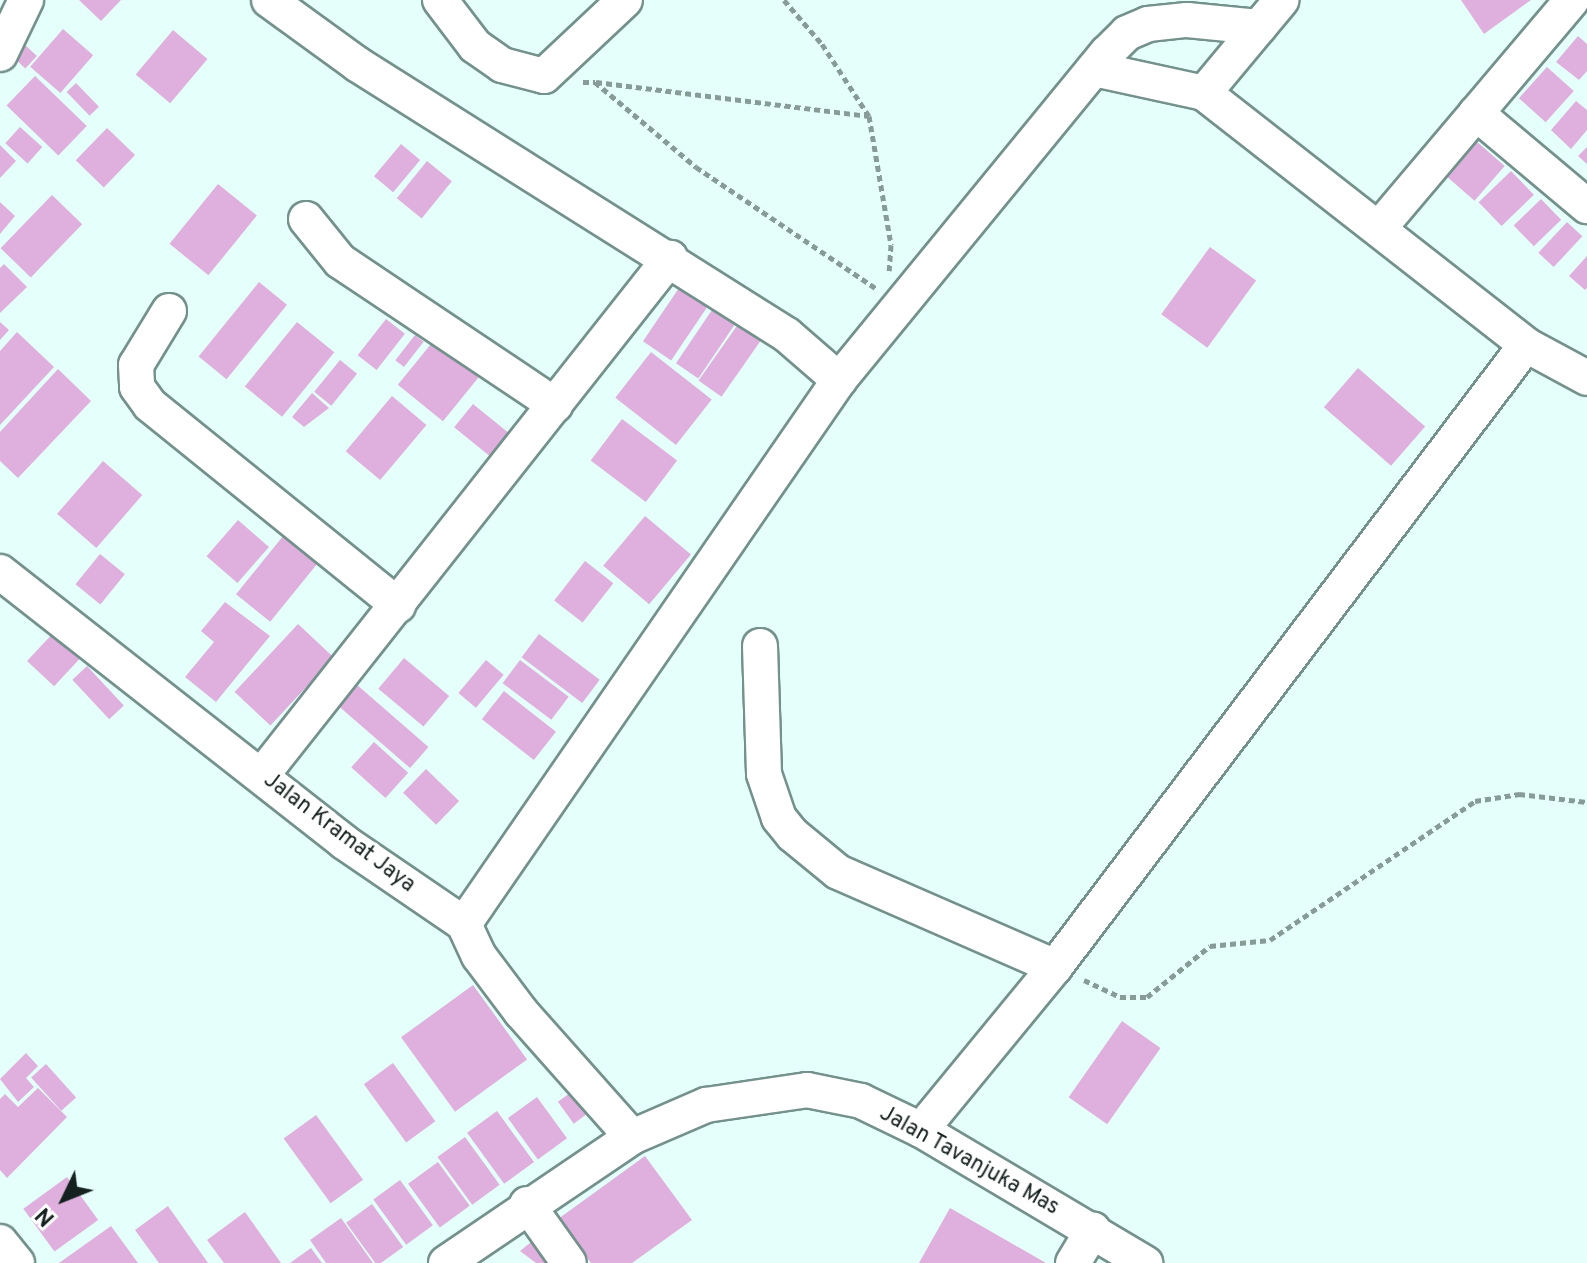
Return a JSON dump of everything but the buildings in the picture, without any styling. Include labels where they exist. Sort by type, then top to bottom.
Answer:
[{"type":"street","points":[[0,54],[26,0]]},
{"type":"street","points":[[269,0],[357,64],[670,258],[802,345],[839,380]]},
{"type":"street","points":[[440,0],[475,46],[502,65],[544,76],[625,0]]},
{"type":"street","points":[[1204,93],[1282,0]]},
{"type":"street","points":[[1380,227],[1572,0]]},
{"type":"street","points":[[464,924],[889,306],[1094,69],[1127,33],[1148,24],[1187,20],[1259,27]]},
{"type":"street","points":[[1094,69],[1204,93],[1380,227],[1526,345],[1587,378]]},
{"type":"street","points":[[1476,113],[1587,206]]},
{"type":"street","points":[[306,219],[340,261],[555,405]]},
{"type":"street","points":[[262,775],[670,258]]},
{"type":"street","points":[[169,311],[136,365],[137,387],[150,405],[398,605]]},
{"type":"street","points":[[921,1130],[1055,967],[1526,345]]},
{"type":"street","name":"Jalan Kramat Jaya","points":[[0,572],[344,842],[464,924],[479,956],[521,1012],[632,1137]]},
{"type":"street","points":[[760,646],[764,774],[779,818],[793,835],[838,872],[1055,967]]},
{"type":"street","name":"Jalan Tavanjuka Mas","points":[[446,1263],[527,1204],[632,1137],[706,1105],[807,1090],[861,1101],[921,1130],[1145,1263]]},
{"type":"street","points":[[527,1204],[569,1263]]},
{"type":"street","points":[[1073,1263],[1093,1230]]},
{"type":"path","points":[[784,0],[822,44],[869,116],[891,245],[889,306]]},
{"type":"path","points":[[544,76],[869,116]]},
{"type":"path","points":[[595,82],[696,167],[889,306]]},
{"type":"path","points":[[1055,967],[1120,997],[1147,997],[1210,946],[1270,940],[1475,801],[1519,794],[1587,802]]}]
